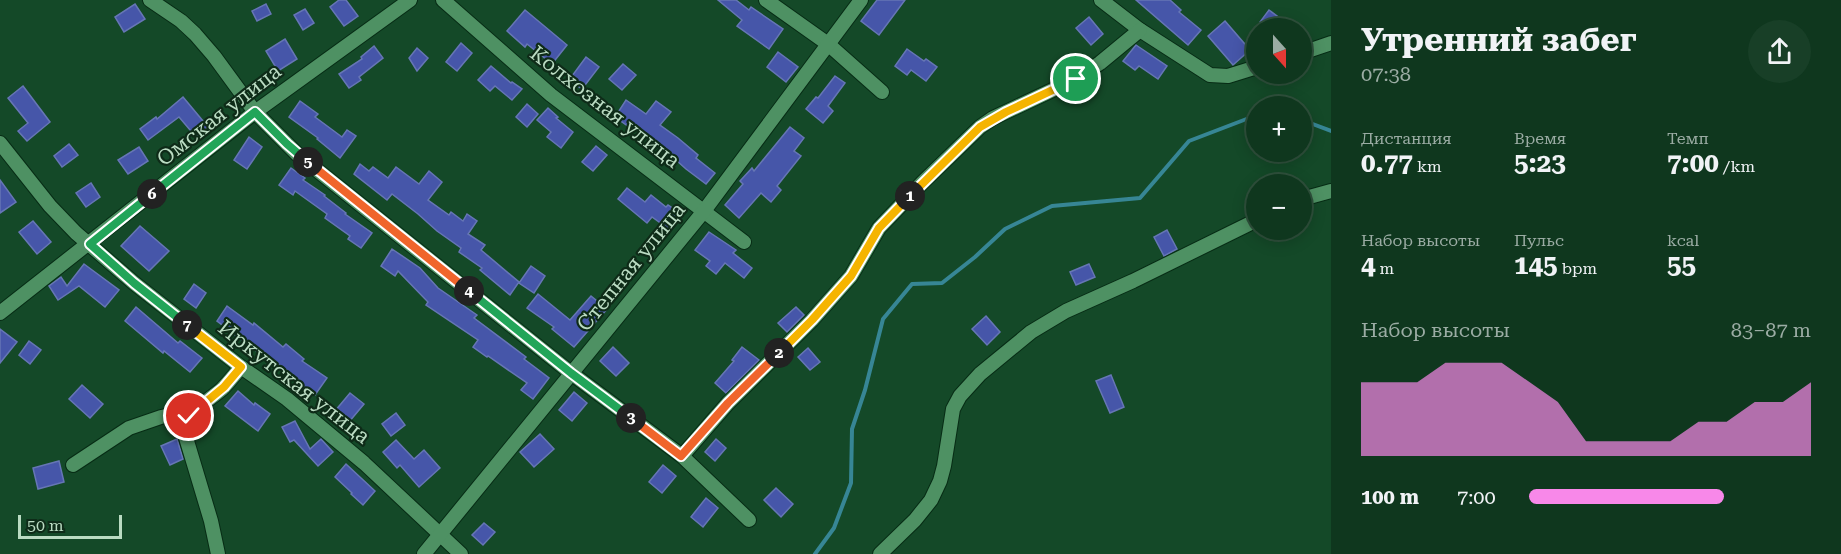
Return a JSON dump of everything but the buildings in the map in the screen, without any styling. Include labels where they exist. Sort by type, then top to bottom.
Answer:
[{"type":"street","points":[[150,0],[181,21],[195,34],[255,112],[297,154],[571,373],[681,456],[749,520]]},
{"type":"street","name":"Омская улица","points":[[0,313],[255,112],[410,0]]},
{"type":"street","name":"Колхозная улица","points":[[443,0],[551,95],[744,242]]},
{"type":"street","points":[[766,0],[828,44],[882,92]]},
{"type":"street","name":"Степная улица","points":[[424,554],[704,211],[861,0]]},
{"type":"street","points":[[1101,0],[1140,30],[1210,75],[1228,76],[1246,70]]},
{"type":"street","points":[[681,456],[728,403],[812,320],[851,276],[879,228],[980,127],[999,115],[1086,73],[1140,30]]},
{"type":"street","points":[[1312,50],[1331,43]]},
{"type":"street","name":"Иркутская улица","points":[[0,143],[50,206],[76,233],[134,283],[241,367],[287,399],[364,463],[461,554]]},
{"type":"street","points":[[1312,196],[1331,191]]},
{"type":"street","points":[[880,554],[915,520],[931,500],[944,466],[953,409],[960,396],[980,374],[1031,332],[1058,315],[1246,225]]},
{"type":"street","points":[[218,554],[211,521],[184,431],[189,416],[224,387],[241,367]]},
{"type":"street","points":[[73,465],[129,428],[161,417],[195,410]]},
{"type":"waterway","points":[[815,554],[834,528],[851,483],[852,429],[865,390],[883,319],[912,284],[942,283],[1005,229],[1052,206],[1140,198],[1189,141],[1246,119]]},
{"type":"waterway","points":[[1312,124],[1331,131]]},
{"type":"route","points":[[189,416],[224,387],[241,367],[134,283],[90,244],[255,112],[297,154],[571,373],[681,456],[728,403],[812,320],[851,276],[879,228],[980,127],[993,118],[1076,79]]}]
